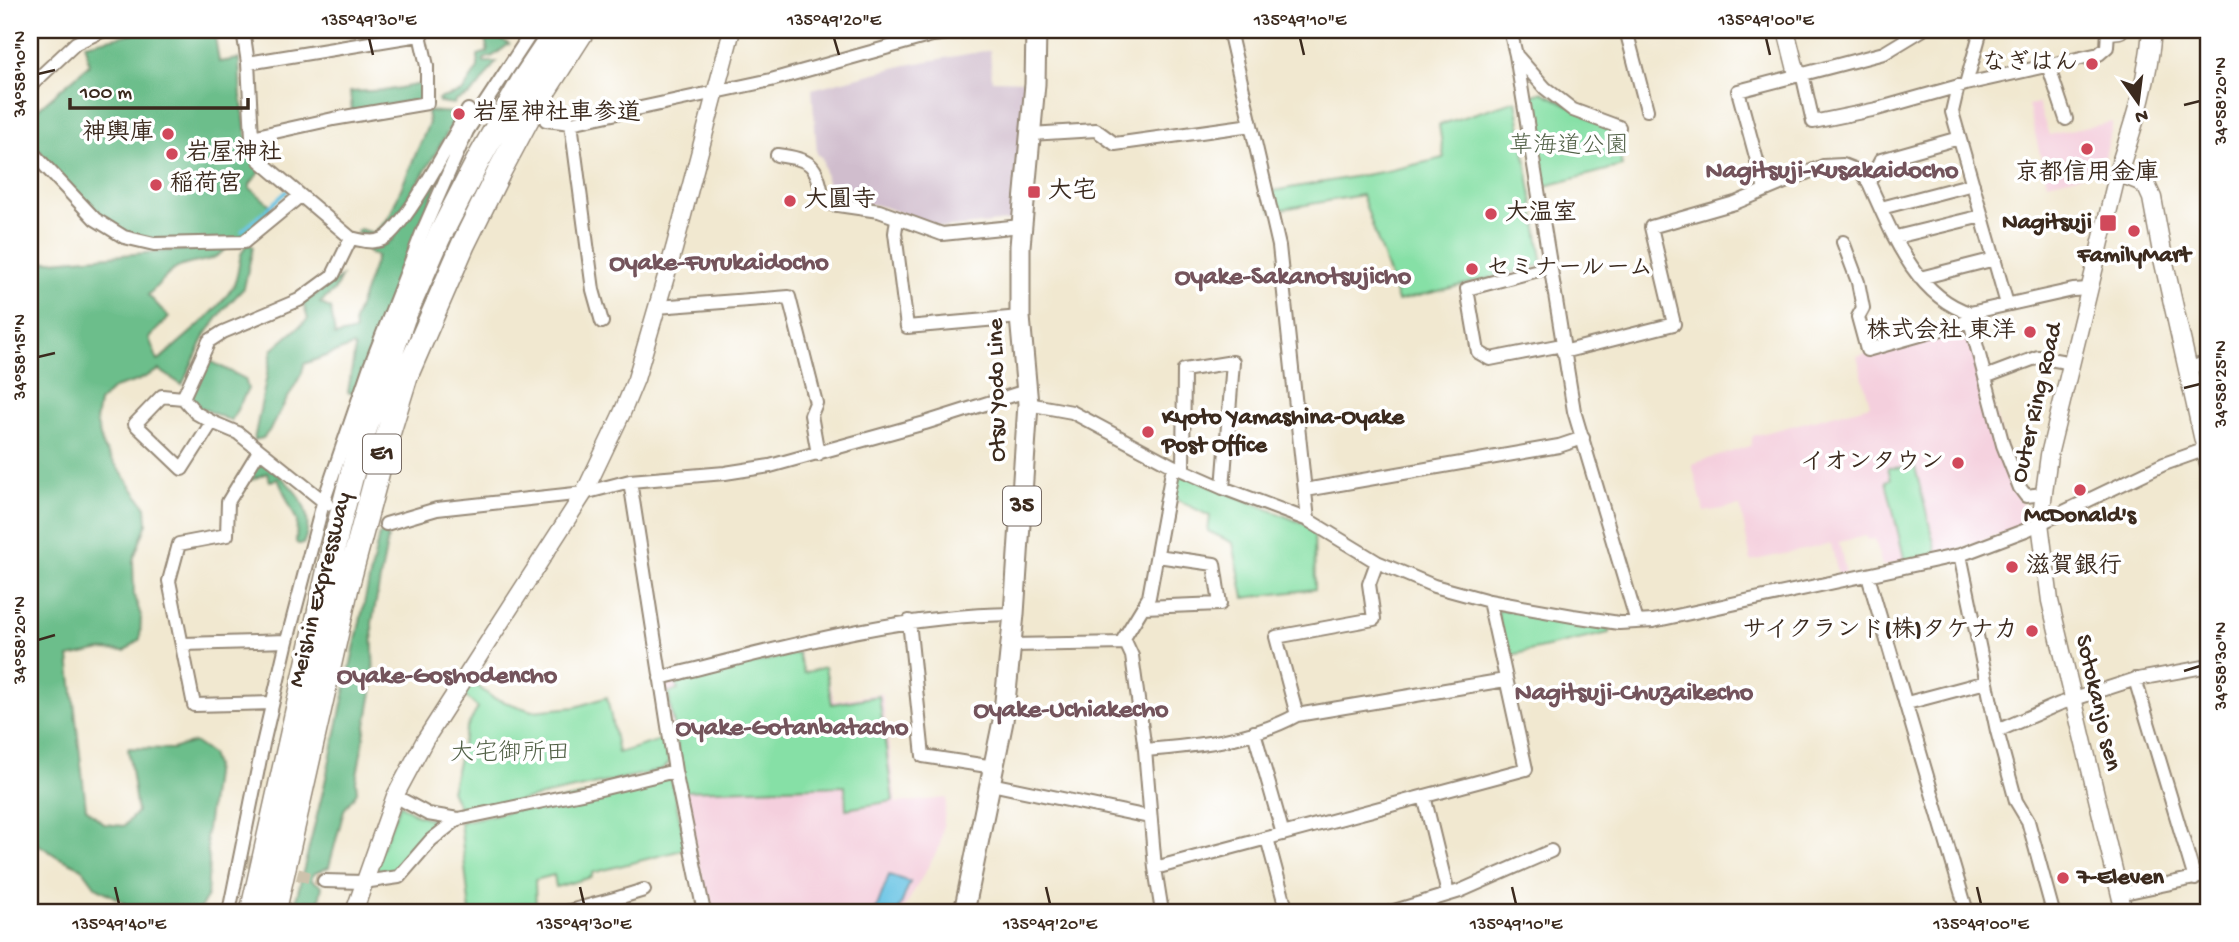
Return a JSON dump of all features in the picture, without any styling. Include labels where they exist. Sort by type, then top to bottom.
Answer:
[{"type":"highway","name":"Meishin Expressway","points":[[252,912],[338,528],[364,433],[403,319],[439,237],[479,159],[523,81],[557,30]]},
{"type":"highway","name":"Meishin Expressway","points":[[274,912],[347,587],[406,376],[463,246],[500,170],[533,108],[583,30]]},
{"type":"main road","name":"Otsu Yodo Line","points":[[964,912],[1003,720],[1012,645],[1027,397],[1020,317],[1021,226],[1035,84],[1036,30]]},
{"type":"main road","name":"Outer Ring Road","points":[[2118,172],[2143,96],[2152,30]]},
{"type":"main road","points":[[2118,172],[2140,181],[2147,187],[2152,198],[2164,263],[2208,454]]},
{"type":"street","points":[[30,86],[76,43],[104,30]]},
{"type":"street","points":[[243,30],[248,63],[252,137],[260,160],[351,238],[364,241],[381,240],[393,231],[474,110],[533,30]]},
{"type":"street","points":[[354,912],[395,796],[425,740],[584,493],[615,431],[636,379],[732,30]]},
{"type":"street","points":[[546,120],[571,123],[714,93],[932,35],[972,30]]},
{"type":"street","points":[[1025,30],[1036,30]]},
{"type":"street","points":[[1228,30],[1279,246],[1308,520]]},
{"type":"street","points":[[1510,30],[1574,411],[1637,622]]},
{"type":"street","points":[[1626,30],[1647,110]]},
{"type":"street","points":[[1786,30],[1813,122],[1877,109],[1962,85],[2099,54],[2107,47],[2113,30]]},
{"type":"street","points":[[1765,190],[1738,91],[1884,53],[1922,30]]},
{"type":"street","points":[[1981,30],[1952,112],[2007,304]]},
{"type":"street","points":[[248,63],[419,32],[427,66],[427,103],[333,119],[252,137]]},
{"type":"street","points":[[1516,55],[1545,88],[1573,110],[1619,127]]},
{"type":"street","points":[[2048,65],[2066,119]]},
{"type":"street","points":[[229,912],[243,861],[272,703],[325,504],[369,369],[474,110]]},
{"type":"street","points":[[571,123],[593,290],[602,322]]},
{"type":"street","points":[[1030,134],[1096,130],[1115,144],[1251,125]]},
{"type":"street","points":[[30,136],[30,150],[95,219],[124,237],[154,244],[244,242],[300,196]]},
{"type":"street","points":[[1869,183],[1881,160],[1959,138]]},
{"type":"street","points":[[777,155],[805,159],[818,172],[823,198],[831,204],[879,211],[942,234],[1021,226]]},
{"type":"street","points":[[1550,267],[1466,289],[1478,352],[1490,359],[1562,349],[1674,324],[1651,227],[1735,203],[1823,166],[1843,165],[1861,172],[1920,278],[1929,288],[1970,317],[2003,445],[2020,488],[2026,496],[2043,494]]},
{"type":"street","name":"Outer Ring Road","points":[[2040,523],[2049,455],[2118,172]]},
{"type":"street","points":[[1881,208],[1973,184]]},
{"type":"street","points":[[1896,237],[1982,216]]},
{"type":"street","points":[[897,219],[895,233],[907,327],[1020,317]]},
{"type":"street","points":[[183,398],[209,341],[223,331],[299,300],[333,275],[351,238]]},
{"type":"street","points":[[1843,242],[1858,282],[1863,308],[1858,317],[1867,350],[2007,304],[2089,289]]},
{"type":"street","points":[[1920,278],[1995,259]]},
{"type":"street","points":[[657,307],[789,297],[816,403],[811,415],[818,454]]},
{"type":"street","points":[[1985,377],[2038,357],[2072,363]]},
{"type":"street","points":[[1121,643],[1149,597],[1178,468],[1184,370],[1233,362],[1223,488]]},
{"type":"street","points":[[2189,368],[2209,362]]},
{"type":"street","points":[[212,422],[182,469],[135,424],[162,396],[183,398],[196,413],[238,433],[325,504]]},
{"type":"street","points":[[386,524],[437,509],[584,493],[630,481],[725,473],[770,466],[1027,397],[1072,412],[1178,468],[1223,488],[1308,520],[1377,562],[1434,586],[1489,601],[1619,623],[1653,621],[1960,555],[2026,530],[2164,464],[2208,454]]},
{"type":"street","points":[[1305,490],[1559,446],[1583,438]]},
{"type":"street","points":[[260,451],[228,502],[227,535],[179,544],[169,581],[194,705],[272,703]]},
{"type":"street","points":[[630,481],[674,771],[702,911]]},
{"type":"street","name":"Sotokanjo sen","points":[[2040,523],[2050,601],[2124,912]]},
{"type":"street","points":[[1960,555],[1997,731],[2016,801],[2028,821],[2053,912]]},
{"type":"street","points":[[1144,607],[1220,604],[1213,564],[1157,556]]},
{"type":"street","points":[[1297,715],[1276,637],[1374,619],[1369,584],[1377,562]]},
{"type":"street","points":[[1868,576],[1967,912]]},
{"type":"street","points":[[1155,868],[1526,769],[1489,601]]},
{"type":"street","points":[[660,678],[842,633],[909,621],[981,614],[1014,614]]},
{"type":"street","points":[[909,621],[923,756],[1149,817]]},
{"type":"street","points":[[183,644],[287,641]]},
{"type":"street","points":[[1012,645],[1126,643],[1132,656],[1155,868],[1163,912]]},
{"type":"street","points":[[1997,731],[2072,699],[2136,679],[2209,666]]},
{"type":"street","points":[[2136,679],[2195,879]]},
{"type":"street","points":[[1144,750],[1193,746],[1275,727],[1297,715],[1505,680]]},
{"type":"street","points":[[1907,703],[1986,682]]},
{"type":"street","points":[[1254,732],[1283,834]]},
{"type":"street","points":[[395,796],[428,814],[458,820],[674,771]]},
{"type":"street","points":[[1424,796],[1448,894]]},
{"type":"street","points":[[324,881],[363,882],[399,877],[431,841],[458,820]]},
{"type":"street","points":[[1266,838],[1287,912]]},
{"type":"street","points":[[1391,912],[1448,894],[1551,851]]},
{"type":"street","points":[[2119,894],[2209,875]]},
{"type":"street","points":[[566,912],[644,890]]},
{"type":"street","points":[[618,898],[622,912]]},
{"type":"shaded area","points":[[990,50],[992,80],[1027,81],[1012,218],[1009,221],[943,228],[884,207],[829,193],[822,158],[817,154],[812,89],[906,65]]},
{"type":"shaded area","points":[[2038,103],[2049,135],[2113,122],[2102,171],[2047,183],[2028,105]]},
{"type":"shaded area","points":[[1968,325],[2022,504],[2022,526],[1937,555],[1915,468],[1889,469],[1891,480],[1886,481],[1905,562],[1882,566],[1875,539],[1867,540],[1865,536],[1839,542],[1846,574],[1838,575],[1831,544],[1751,561],[1740,506],[1704,512],[1692,464],[1750,446],[1753,436],[1870,405],[1857,356]]},
{"type":"shaded area","points":[[799,651],[804,672],[826,667],[834,701],[882,693],[896,803],[947,798],[940,846],[902,912],[709,912],[663,687],[666,682]]},
{"type":"green space","points":[[149,30],[214,30],[219,62],[239,59],[247,140],[262,169],[250,184],[250,188],[269,204],[271,211],[261,225],[245,235],[234,239],[196,241],[150,238],[128,233],[103,219],[78,197],[46,161],[37,145],[30,109],[33,113],[89,65],[85,44]]},
{"type":"green space","points":[[483,30],[492,30],[492,34],[509,44],[484,59],[484,62],[496,62],[470,95],[455,101],[454,104],[439,102],[438,99],[462,92],[478,68],[478,55],[488,52]]},
{"type":"green space","points":[[421,84],[420,100],[352,111],[350,92],[389,90]]},
{"type":"green space","name":"草海道公園","points":[[1542,92],[1614,128],[1622,166],[1542,187],[1528,97]]},
{"type":"green space","points":[[1516,100],[1543,265],[1398,301],[1362,195],[1271,211],[1267,192],[1444,158],[1439,125]]},
{"type":"green space","points":[[427,111],[454,113],[456,116],[420,180],[386,228],[377,235],[358,234],[360,229],[374,233],[389,217],[429,123]]},
{"type":"green space","points":[[437,176],[440,178],[353,394],[348,392],[355,349],[353,346],[304,364],[302,373],[269,431],[263,438],[254,440],[272,350],[308,319],[303,303],[341,277],[334,291],[320,303],[331,309],[335,336],[355,331],[354,321],[377,256],[368,252],[369,246],[381,246],[392,240]]},
{"type":"green space","points":[[249,243],[253,247],[244,288],[206,334],[182,385],[159,370],[114,388],[99,402],[96,421],[103,447],[146,507],[147,523],[133,560],[134,595],[141,616],[140,639],[125,651],[102,650],[69,657],[86,808],[104,824],[124,826],[137,812],[128,748],[172,749],[194,742],[211,754],[215,766],[206,837],[209,862],[207,897],[198,912],[134,912],[120,900],[96,887],[82,868],[30,839],[30,263],[227,246],[211,259],[177,268],[148,295],[169,317],[149,338],[158,361],[225,298],[235,282],[242,253]]},
{"type":"green space","points":[[208,360],[245,379],[248,389],[231,421],[195,405],[191,400],[190,393],[202,365]]},
{"type":"green space","points":[[265,463],[292,488],[305,508],[307,531],[303,544],[296,542],[297,521],[278,479],[270,481],[267,473],[251,480],[248,476],[252,467]]},
{"type":"green space","points":[[1915,467],[1937,555],[1905,562],[1886,481],[1891,479],[1888,468]]},
{"type":"green space","points":[[1180,473],[1314,528],[1315,589],[1244,598],[1233,543],[1208,531],[1210,516],[1171,497],[1174,476]]},
{"type":"green space","points":[[384,532],[388,537],[372,623],[374,681],[356,781],[357,792],[344,810],[329,867],[313,874],[311,880],[322,886],[317,912],[293,912],[324,787],[379,535]]},
{"type":"green space","points":[[1498,609],[1609,626],[1609,633],[1507,656]]},
{"type":"green space","points":[[798,653],[804,673],[825,667],[832,704],[879,696],[893,801],[846,809],[845,786],[685,791],[668,693],[678,690],[676,682]]},
{"type":"green space","name":"大宅御所田","points":[[471,681],[493,698],[532,711],[576,707],[607,697],[618,753],[664,739],[669,763],[662,770],[462,813],[451,791],[466,729],[478,708],[462,693]]},
{"type":"green space","points":[[667,777],[671,780],[686,846],[678,851],[592,873],[592,877],[556,887],[554,875],[535,880],[536,912],[470,912],[460,822]]},
{"type":"green space","name":"大宅御所田","points":[[400,804],[415,814],[443,823],[394,875],[370,877]]},
{"type":"water","points":[[889,875],[910,882],[898,912],[875,912]]},
{"type":"waterway","points":[[242,231],[287,191]]},
{"type":"tunnel","points":[[245,861],[324,881]]},
{"type":"place","name":"なぎはん","points":[[2092,64]]},
{"type":"place","name":"岩屋神社車参道","points":[[459,114]]},
{"type":"place","name":"神輿庫","points":[[168,134]]},
{"type":"place","name":"京都信用金庫","points":[[2087,149]]},
{"type":"place","name":"岩屋神社","points":[[172,154]]},
{"type":"place","name":"稲荷宮","points":[[156,185]]},
{"type":"place","name":"大宅","points":[[1034,192]]},
{"type":"place","name":"大圓寺","points":[[790,201]]},
{"type":"place","name":"大温室","points":[[1491,214]]},
{"type":"place","name":"Nagitsuji","points":[[2108,223]]},
{"type":"place","name":"FamilyMart","points":[[2134,231]]},
{"type":"place","name":"セミナールーム","points":[[1472,269]]},
{"type":"place","name":"株式会社 東洋","points":[[2030,332]]},
{"type":"place","name":"Kyoto Yamashina-Oyake Post Office","points":[[1148,432]]},
{"type":"place","name":"イオンタウン","points":[[1958,463]]},
{"type":"place","name":"McDonald's","points":[[2080,490]]},
{"type":"place","name":"滋賀銀行","points":[[2012,567]]},
{"type":"place","name":"サイクランド(株)タケナカ","points":[[2032,631]]},
{"type":"place","name":"7-Eleven","points":[[2063,878]]},
{"type":"district","name":"Nagitsuji-Kusakaidocho","points":[[1832,172]]},
{"type":"district","name":"Oyake-Furukaidocho","points":[[719,264]]},
{"type":"district","name":"Oyake-Sakanotsujicho","points":[[1293,278]]},
{"type":"district","name":"Oyake-Goshodencho","points":[[447,677]]},
{"type":"district","name":"Nagitsuji-Chuzaikecho","points":[[1634,694]]},
{"type":"district","name":"Oyake-Uchiakecho","points":[[1071,711]]},
{"type":"district","name":"Oyake-Gotanbatacho","points":[[792,729]]}]
